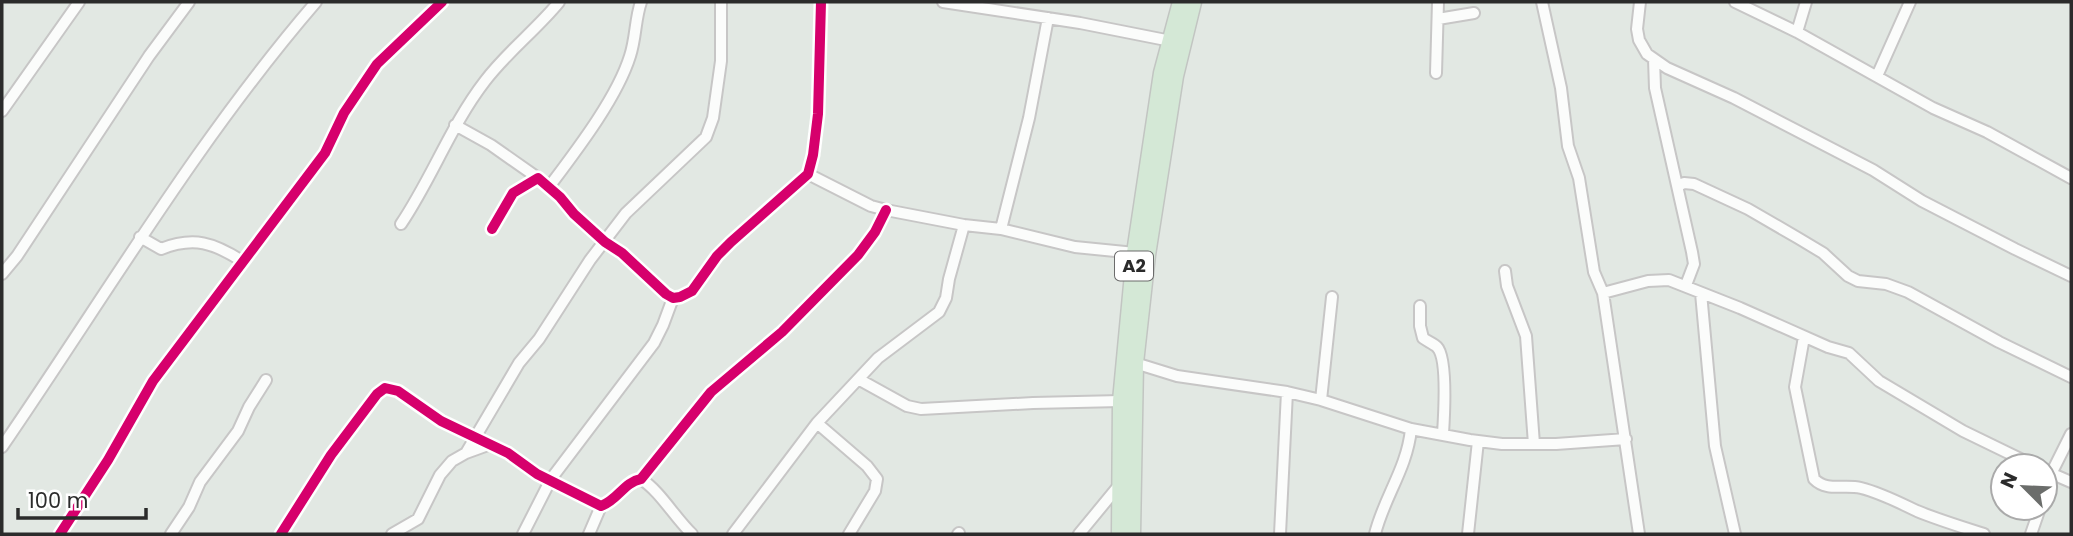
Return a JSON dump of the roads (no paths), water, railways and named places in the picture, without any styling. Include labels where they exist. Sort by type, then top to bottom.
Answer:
[{"type":"highway","name":"A2","points":[[1120,534],[1121,401],[1135,253],[1163,73],[1181,2]]},
{"type":"highway","name":"A2","points":[[1132,534],[1135,363],[1147,256],[1175,76],[1193,2]]},
{"type":"street","points":[[2,111],[79,2]]},
{"type":"street","points":[[2,274],[16,257],[149,56],[189,2]]},
{"type":"street","points":[[2,447],[44,388],[140,237],[217,126],[316,2]]},
{"type":"street","points":[[60,534],[108,460],[145,392],[326,153],[344,113],[377,64],[442,2]]},
{"type":"street","points":[[401,225],[415,204],[456,125],[485,80],[559,2]]},
{"type":"street","points":[[549,187],[570,160],[616,87],[630,57],[641,2]]},
{"type":"street","points":[[466,453],[519,363],[539,339],[578,278],[626,213],[706,137],[713,118],[721,61],[721,2]]},
{"type":"street","points":[[523,534],[551,479],[654,343],[673,298],[692,290],[731,242],[808,174],[818,114],[821,2]]},
{"type":"street","points":[[943,2],[1171,41]]},
{"type":"street","points":[[1436,73],[1438,2]]},
{"type":"street","points":[[1542,2],[1561,88],[1568,146],[1578,178],[1592,261],[1602,293],[1639,534]]},
{"type":"street","points":[[1640,2],[1637,29],[1639,40],[1647,54],[1667,68],[1710,86],[1872,170],[1922,201],[2071,276]]},
{"type":"street","points":[[1735,2],[1797,32],[1933,108],[1987,132],[2071,178]]},
{"type":"street","points":[[1797,32],[1806,2]]},
{"type":"street","points":[[1877,76],[1910,2]]},
{"type":"street","points":[[1438,19],[1474,13]]},
{"type":"street","points":[[1002,229],[1029,118],[1048,18]]},
{"type":"street","points":[[1654,59],[1655,88],[1694,264],[1686,285]]},
{"type":"street","points":[[456,125],[491,145],[538,178],[573,214],[673,298]]},
{"type":"street","points":[[808,174],[871,206],[886,210],[964,225],[1002,229],[1075,247],[1135,253]]},
{"type":"street","points":[[492,229],[513,193],[538,178]]},
{"type":"street","points":[[1678,186],[1684,183],[1694,184],[1748,209],[1823,253],[1848,276],[1858,281],[1909,292],[1999,342],[2071,377]]},
{"type":"street","points":[[589,534],[601,506],[617,498],[632,481],[641,479],[711,391],[782,332],[858,255],[875,232],[886,210]]},
{"type":"street","points":[[733,534],[817,423],[888,349],[941,309],[964,225]]},
{"type":"street","points":[[140,237],[161,248],[179,243],[213,244],[242,261]]},
{"type":"street","points":[[1505,271],[1507,286],[1527,336],[1534,444]]},
{"type":"street","points":[[1602,293],[1658,279],[1686,285],[1804,337],[1849,353],[1886,386],[1963,431],[2006,452]]},
{"type":"street","points":[[1701,293],[1715,446],[1735,534]]},
{"type":"street","points":[[1321,400],[1332,297]]},
{"type":"street","points":[[1420,306],[1423,338],[1437,347],[1441,357],[1443,434]]},
{"type":"street","points":[[1804,337],[1795,387],[1814,479],[1819,484],[1830,487],[1855,487],[1881,494],[1918,511],[1984,534]]},
{"type":"street","points":[[1135,363],[1177,376],[1287,392],[1411,429],[1478,441],[1534,444],[1626,439]]},
{"type":"street","points":[[171,534],[189,507],[200,482],[238,431],[266,380]]},
{"type":"street","points":[[860,380],[907,406],[921,409],[1032,402],[1121,401]]},
{"type":"street","points":[[281,534],[331,455],[377,394],[385,388],[398,391],[442,421],[508,453],[537,474],[601,506]]},
{"type":"street","points":[[1280,534],[1287,392]]},
{"type":"street","points":[[817,423],[867,466],[877,479],[875,491],[849,534]]},
{"type":"street","points":[[1375,534],[1380,517],[1402,471],[1411,429]]},
{"type":"street","points":[[2059,454],[2071,434]]},
{"type":"street","points":[[1468,534],[1478,441]]},
{"type":"street","points":[[392,534],[418,519],[440,475],[452,461],[488,445]]},
{"type":"street","points":[[641,479],[692,534]]},
{"type":"street","points":[[1079,534],[1121,483]]}]
